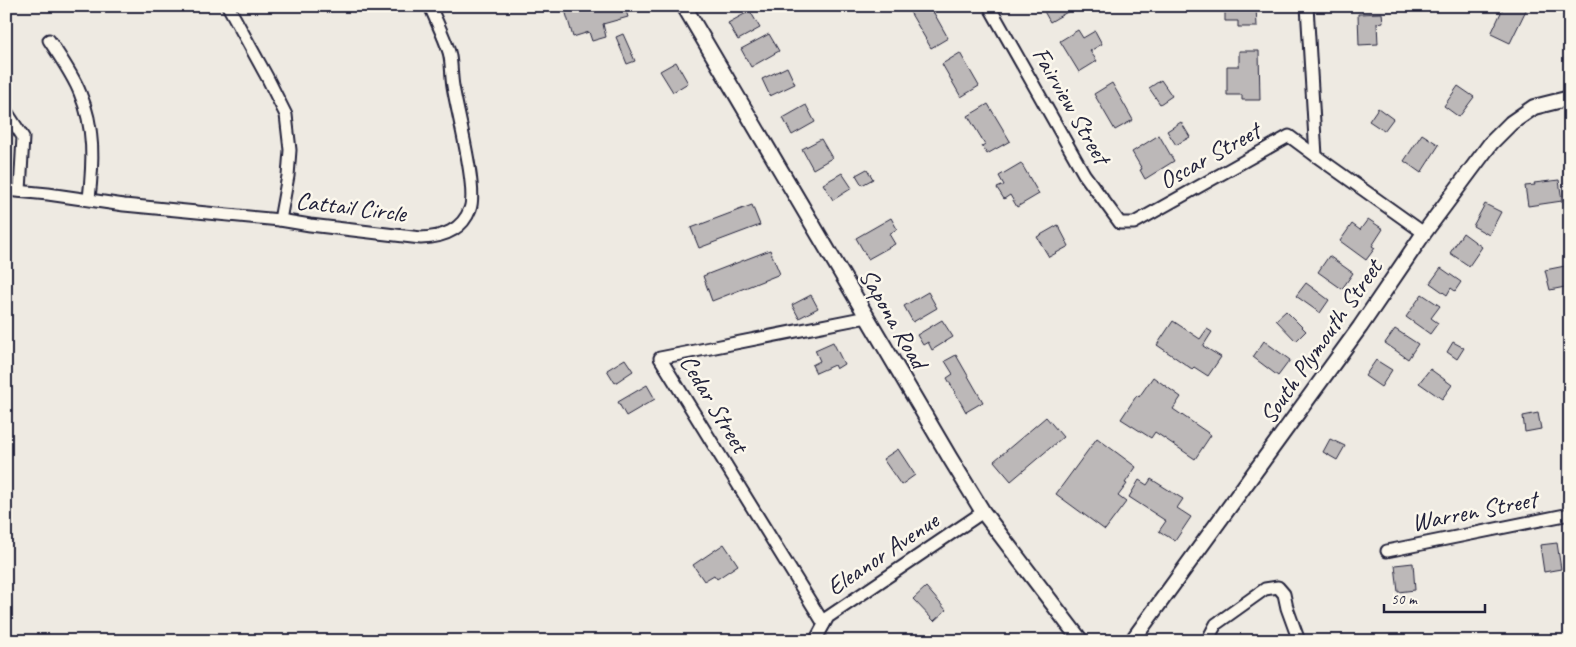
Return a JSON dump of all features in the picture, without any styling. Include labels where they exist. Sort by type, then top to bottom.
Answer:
[{"type":"street","points":[[228,6],[286,115],[290,150],[288,176],[280,220]]},
{"type":"street","name":"Cattail Circle","points":[[6,190],[124,205],[280,220],[421,238],[447,234],[458,227],[466,218],[471,208],[472,197],[470,175],[453,85],[450,54],[430,6]]},
{"type":"street","name":"Sapona Road","points":[[684,6],[983,512],[1081,641]]},
{"type":"street","name":"Fairview Street","points":[[989,6],[1084,174],[1120,223]]},
{"type":"street","points":[[1307,6],[1316,156],[1424,233]]},
{"type":"street","points":[[49,40],[80,92],[88,114],[92,151],[89,200]]},
{"type":"street","name":"South Plymouth Street","points":[[1132,641],[1360,327],[1424,233],[1491,142],[1511,123],[1534,107],[1570,98]]},
{"type":"street","points":[[6,111],[23,137],[20,191]]},
{"type":"street","name":"Oscar Street","points":[[1120,223],[1134,223],[1289,136],[1316,156]]},
{"type":"street","name":"Cedar Street","points":[[824,624],[660,358],[867,317]]},
{"type":"street","name":"Eleanor Avenue","points":[[815,641],[828,618],[983,512]]},
{"type":"street","name":"Warren Street","points":[[1387,551],[1570,514]]},
{"type":"street","points":[[1207,641],[1216,624],[1265,589],[1278,587],[1284,594],[1299,641]]},
{"type":"building","points":[[578,6],[631,6],[625,8],[628,17],[603,24],[606,37],[592,41],[589,32],[573,37],[565,10]]},
{"type":"building","points":[[930,6],[948,38],[931,48],[907,7]]},
{"type":"building","points":[[1041,6],[1066,6],[1069,11],[1050,22]]},
{"type":"building","points":[[1225,6],[1256,6],[1257,27],[1238,27],[1238,21],[1225,21]]},
{"type":"building","points":[[1504,6],[1523,6],[1527,8],[1510,43],[1491,34]]},
{"type":"building","points":[[750,11],[760,28],[738,40],[728,23]]},
{"type":"building","points":[[1382,13],[1383,22],[1377,23],[1378,44],[1359,45],[1358,14]]},
{"type":"building","points":[[1078,30],[1083,38],[1095,31],[1102,44],[1090,51],[1097,61],[1079,72],[1060,41]]},
{"type":"building","points":[[623,34],[635,61],[627,64],[616,37]]},
{"type":"building","points":[[769,34],[779,51],[751,67],[741,49]]},
{"type":"building","points":[[1239,51],[1259,51],[1260,100],[1242,100],[1242,95],[1227,95],[1227,66],[1239,66]]},
{"type":"building","points":[[960,53],[979,86],[961,97],[942,64]]},
{"type":"building","points":[[676,62],[688,83],[673,92],[660,71]]},
{"type":"building","points":[[787,67],[795,84],[770,96],[762,79]]},
{"type":"building","points":[[1161,80],[1172,96],[1160,104],[1149,88]]},
{"type":"building","points":[[1112,83],[1133,120],[1115,130],[1094,94]]},
{"type":"building","points":[[1458,86],[1474,97],[1459,117],[1444,106]]},
{"type":"building","points":[[988,104],[1010,141],[987,154],[982,146],[985,144],[968,116]]},
{"type":"building","points":[[806,105],[815,122],[792,135],[783,118]]},
{"type":"building","points":[[1378,108],[1393,119],[1384,131],[1369,121]]},
{"type":"building","points":[[1181,122],[1190,137],[1176,145],[1167,131]]},
{"type":"building","points":[[1422,134],[1439,145],[1421,173],[1404,161]]},
{"type":"building","points":[[1159,135],[1174,161],[1145,179],[1140,170],[1142,169],[1132,152]]},
{"type":"building","points":[[821,139],[832,158],[813,169],[802,149]]},
{"type":"building","points":[[1021,163],[1039,194],[1017,207],[1010,195],[1004,199],[997,188],[1004,185],[999,176]]},
{"type":"building","points":[[867,169],[873,179],[862,185],[856,175]]},
{"type":"building","points":[[842,173],[852,188],[833,200],[823,184]]},
{"type":"building","points":[[1559,180],[1562,201],[1528,206],[1525,186]]},
{"type":"building","points":[[1485,204],[1501,212],[1489,235],[1473,226]]},
{"type":"building","points":[[752,205],[760,225],[699,248],[691,228]]},
{"type":"building","points":[[891,218],[897,229],[889,234],[895,244],[868,259],[856,238]]},
{"type":"building","points":[[1368,219],[1383,229],[1372,246],[1375,248],[1366,260],[1340,241],[1352,224],[1360,230]]},
{"type":"building","points":[[1058,225],[1069,246],[1049,257],[1037,237]]},
{"type":"building","points":[[1463,233],[1482,247],[1469,266],[1450,253]]},
{"type":"building","points":[[770,250],[780,274],[712,301],[703,276]]},
{"type":"building","points":[[1329,256],[1353,273],[1342,289],[1318,272]]},
{"type":"building","points":[[1570,265],[1570,286],[1550,290],[1545,270]]},
{"type":"building","points":[[1441,268],[1461,282],[1455,291],[1451,288],[1447,295],[1430,283]]},
{"type":"building","points":[[1306,283],[1329,300],[1320,313],[1296,296]]},
{"type":"building","points":[[928,292],[937,308],[913,322],[904,306]]},
{"type":"building","points":[[1422,294],[1440,306],[1431,318],[1438,323],[1430,334],[1406,317]]},
{"type":"building","points":[[811,295],[818,308],[799,318],[792,305]]},
{"type":"building","points":[[1286,311],[1306,331],[1296,341],[1276,320]]},
{"type":"building","points":[[942,320],[953,337],[932,350],[928,342],[923,345],[917,335]]},
{"type":"building","points":[[1173,321],[1200,339],[1207,329],[1212,332],[1203,346],[1221,357],[1208,376],[1194,367],[1192,369],[1157,345]]},
{"type":"building","points":[[1395,329],[1418,344],[1408,359],[1385,343]]},
{"type":"building","points":[[1264,341],[1290,360],[1278,376],[1253,357]]},
{"type":"building","points":[[833,342],[844,364],[836,369],[834,365],[816,373],[812,365],[820,361],[815,350]]},
{"type":"building","points":[[1453,342],[1464,348],[1457,359],[1447,352]]},
{"type":"building","points":[[956,355],[983,402],[966,412],[947,378],[953,374],[945,361]]},
{"type":"building","points":[[625,359],[633,371],[615,383],[607,370]]},
{"type":"building","points":[[1376,360],[1392,370],[1381,387],[1365,376]]},
{"type":"building","points":[[1430,369],[1452,385],[1442,399],[1419,383]]},
{"type":"building","points":[[1153,377],[1181,397],[1173,409],[1211,435],[1195,459],[1155,432],[1151,438],[1121,419],[1137,395],[1139,397]]},
{"type":"building","points":[[647,385],[655,399],[626,416],[618,402]]},
{"type":"building","points":[[1538,413],[1541,429],[1525,432],[1523,416]]},
{"type":"building","points":[[1046,417],[1063,437],[1011,481],[994,461]]},
{"type":"building","points":[[1097,438],[1136,467],[1118,496],[1126,502],[1105,530],[1056,494]]},
{"type":"building","points":[[1330,439],[1345,446],[1337,460],[1323,452]]},
{"type":"building","points":[[898,449],[915,475],[901,485],[883,459]]},
{"type":"building","points":[[1151,479],[1183,499],[1177,508],[1191,517],[1175,541],[1159,531],[1166,521],[1129,497],[1139,480],[1147,485]]},
{"type":"building","points":[[1557,543],[1561,569],[1544,572],[1540,545]]},
{"type":"building","points":[[724,544],[738,565],[717,579],[714,575],[704,581],[693,565]]},
{"type":"building","points":[[1413,563],[1415,590],[1398,592],[1395,565]]},
{"type":"building","points":[[926,587],[946,610],[934,621],[913,599]]}]
